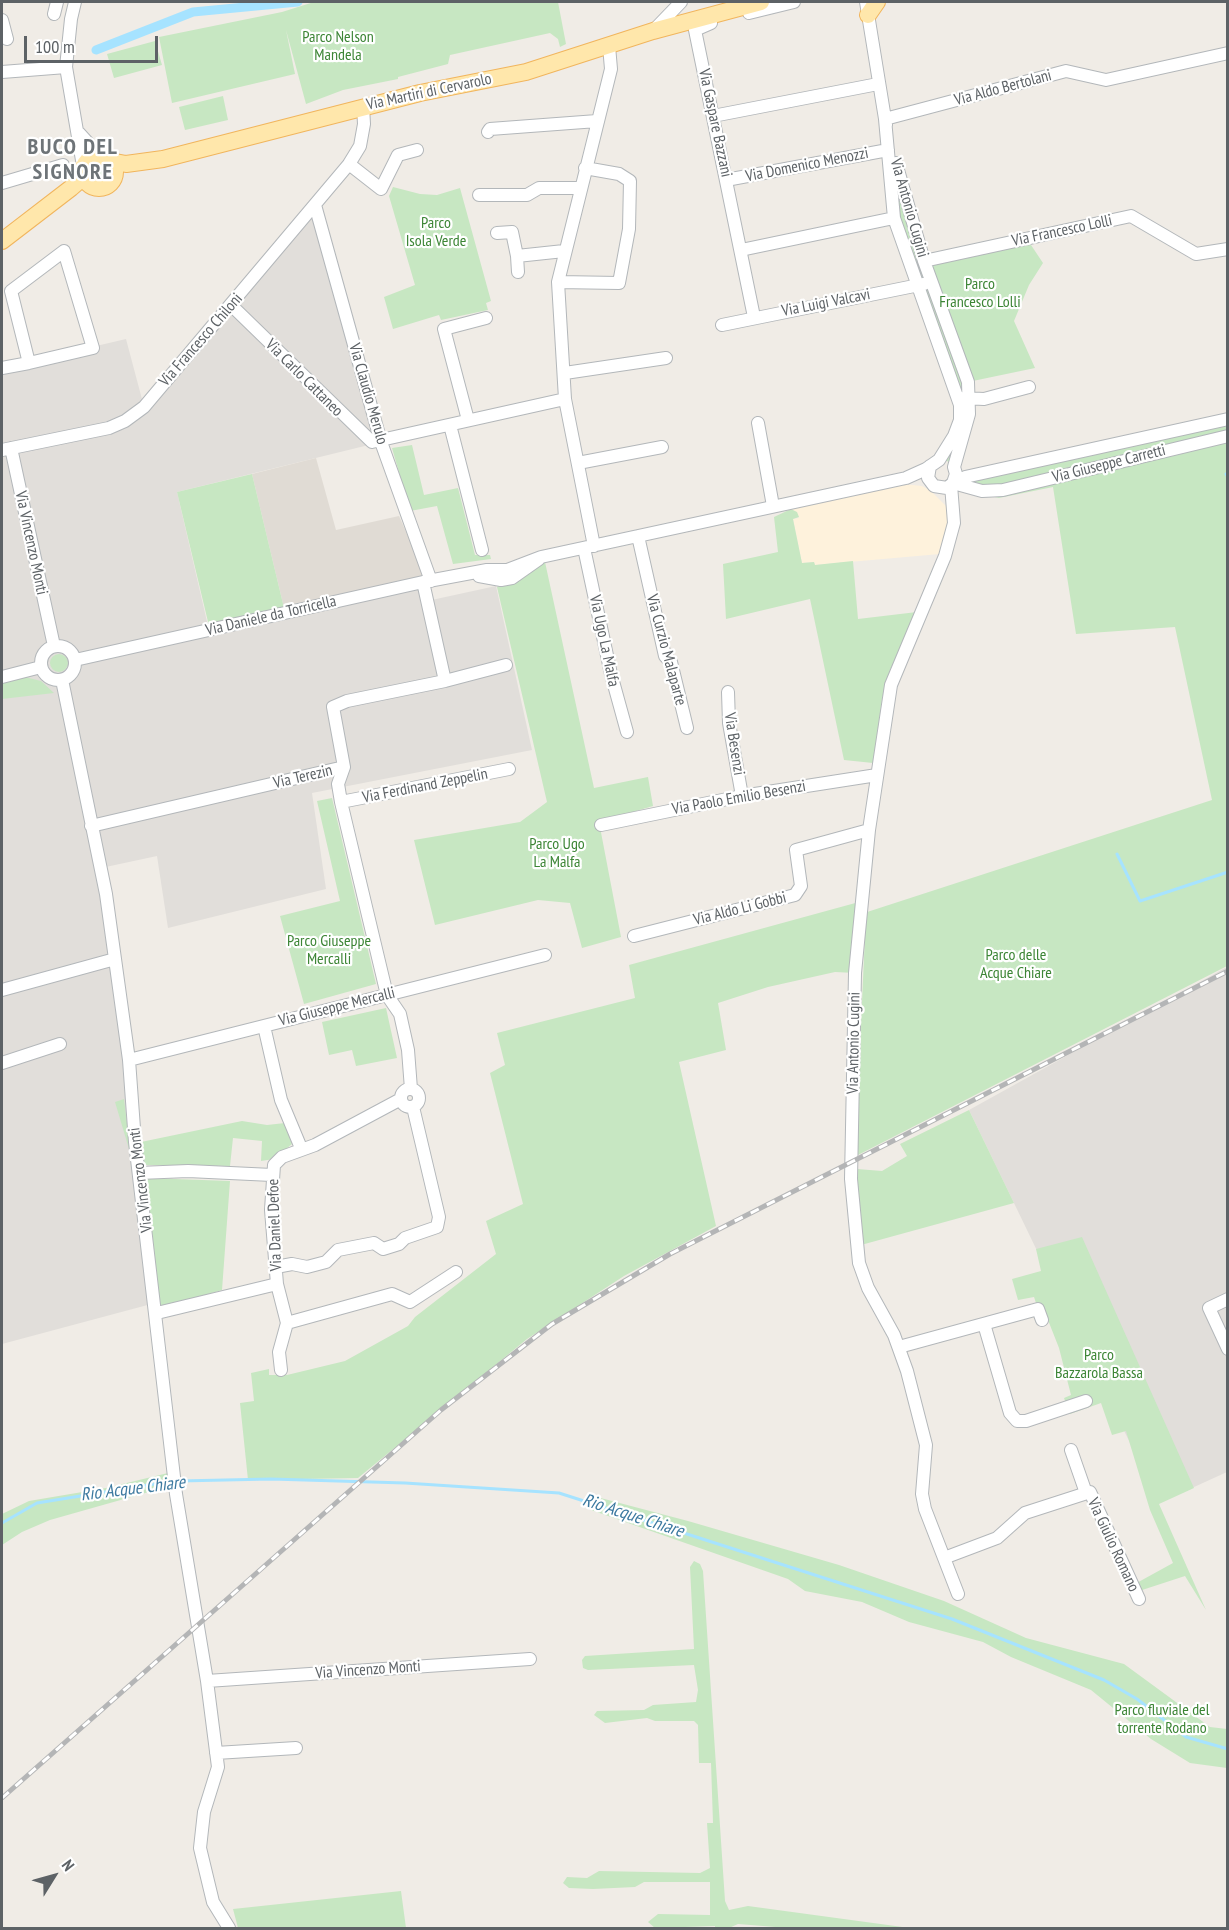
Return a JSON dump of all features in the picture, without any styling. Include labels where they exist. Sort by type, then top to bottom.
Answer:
[{"type":"main road","points":[[653,31],[761,2]]},
{"type":"main road","name":"Via Martiri di Cervarolo","points":[[2,241],[79,181],[90,158],[105,158],[126,164],[163,159],[363,106],[526,72],[653,31]]},
{"type":"main road","points":[[83,169],[86,182],[102,186],[115,173],[105,158]]},
{"type":"main road","name":"Via Martiri di Cervarolo","points":[[52,204],[66,202],[163,159]]},
{"type":"street","points":[[54,14],[57,2]]},
{"type":"street","points":[[75,2],[70,19],[66,67],[79,133],[83,169]]},
{"type":"street","name":"Via Martiri di Cervarolo","points":[[653,31],[681,2]]},
{"type":"street","name":"Via Gaspare Bazzani","points":[[754,317],[695,30],[700,26],[794,2]]},
{"type":"street","name":"Via Antonio Cugini","points":[[870,6],[878,84],[904,199],[931,283],[968,382],[954,436],[935,463]]},
{"type":"street","points":[[2,20],[7,39]]},
{"type":"street","name":"Via Ugo La Malfa","points":[[609,46],[611,69],[564,250],[558,282],[565,399],[578,463],[589,547],[611,674],[627,732]]},
{"type":"street","name":"Via Aldo Bertolani","points":[[885,119],[1066,71],[1106,80],[1227,53]]},
{"type":"street","points":[[2,72],[66,67]]},
{"type":"street","points":[[713,116],[878,84]]},
{"type":"street","name":"Via Francesco Chiloni","points":[[6,449],[109,428],[125,421],[144,406],[349,164],[360,146],[364,124],[363,106]]},
{"type":"street","name":"Via Antonio Cugini","points":[[885,119],[894,218],[969,414],[956,476],[952,509],[954,523],[945,556],[891,686],[877,775],[869,830],[855,973],[852,1209],[862,1276],[899,1347],[926,1445],[922,1494],[925,1509],[958,1594]]},
{"type":"street","points":[[488,132],[490,129],[597,121]]},
{"type":"street","points":[[79,133],[105,158]]},
{"type":"street","points":[[349,164],[381,189],[398,155],[417,150]]},
{"type":"street","name":"Via Domenico Menozzi","points":[[726,180],[888,150]]},
{"type":"street","points":[[2,183],[63,165]]},
{"type":"street","points":[[558,282],[619,283],[629,229],[630,182],[619,174],[585,168]]},
{"type":"street","points":[[479,195],[527,195],[539,188],[580,188]]},
{"type":"street","name":"Via Claudio Merulo","points":[[315,204],[381,442],[427,582]]},
{"type":"street","name":"Via Francesco Lolli","points":[[924,261],[1131,216],[1196,254],[1227,249]]},
{"type":"street","points":[[741,250],[894,218]]},
{"type":"street","points":[[497,233],[512,232],[518,272]]},
{"type":"street","points":[[517,256],[564,250]]},
{"type":"street","points":[[2,368],[29,363],[93,348],[64,251],[11,291],[29,363]]},
{"type":"street","name":"Via Luigi Valcavi","points":[[722,325],[931,283]]},
{"type":"street","name":"Via Carlo Cattaneo","points":[[231,305],[367,440],[381,442]]},
{"type":"street","points":[[468,420],[444,329],[486,318]]},
{"type":"street","points":[[565,373],[666,358]]},
{"type":"street","points":[[964,398],[984,399],[1029,387]]},
{"type":"street","points":[[381,442],[565,399]]},
{"type":"street","points":[[934,484],[956,476],[1227,420]]},
{"type":"street","points":[[758,423],[773,506]]},
{"type":"street","points":[[450,425],[482,550]]},
{"type":"street","name":"Via Giuseppe Carretti","points":[[956,476],[990,491],[1003,490],[1227,436]]},
{"type":"street","points":[[578,463],[662,447]]},
{"type":"street","name":"Via Vincenzo Monti","points":[[6,449],[54,646]]},
{"type":"street","points":[[952,509],[928,473],[935,463],[948,461],[956,476]]},
{"type":"street","name":"Via Daniele da Torricella","points":[[75,660],[427,582],[466,575],[501,580],[512,578],[541,557],[906,478],[935,463]]},
{"type":"street","name":"Via Daniele da Torricella","points":[[906,478],[934,484]]},
{"type":"street","name":"Via Curzio Malaparte","points":[[638,536],[665,656],[671,662],[687,729]]},
{"type":"street","points":[[427,582],[445,681]]},
{"type":"street","points":[[54,646],[65,647],[75,660],[74,670],[62,680],[47,676],[41,667],[45,652],[54,646]]},
{"type":"street","name":"Via Terezin","points":[[91,826],[344,768],[333,707],[347,701],[445,681],[506,665]]},
{"type":"street","points":[[2,677],[41,667]]},
{"type":"street","name":"Via Vincenzo Monti","points":[[62,680],[106,894],[129,1060],[176,1494],[207,1681],[218,1767],[204,1812],[200,1848],[213,1902],[229,1929]]},
{"type":"street","name":"Via Besenzi","points":[[728,692],[729,723],[742,796]]},
{"type":"street","name":"Via Ferdinand Zeppelin","points":[[344,768],[338,784],[340,802],[387,994]]},
{"type":"street","name":"Via Ferdinand Zeppelin","points":[[340,802],[510,769]]},
{"type":"street","name":"Via Paolo Emilio Besenzi","points":[[601,825],[742,796],[877,775]]},
{"type":"street","name":"Via Aldo Li Gobbi","points":[[634,936],[793,896],[801,886],[796,850],[869,830]]},
{"type":"street","name":"Via Giuseppe Mercalli","points":[[129,1060],[545,955]]},
{"type":"street","points":[[2,990],[115,959]]},
{"type":"street","points":[[276,1267],[292,1264],[308,1267],[326,1262],[338,1250],[374,1244],[383,1249],[399,1244],[405,1238],[437,1227],[439,1217],[413,1107],[419,1098],[411,1089],[408,1050],[401,1021],[387,994]]},
{"type":"street","points":[[264,1026],[281,1100],[301,1149]]},
{"type":"street","points":[[2,1063],[60,1044]]},
{"type":"street","name":"Via Daniel Defoe","points":[[287,1323],[277,1284],[271,1210],[274,1165],[282,1156],[315,1145],[401,1099],[404,1091],[411,1089]]},
{"type":"street","points":[[401,1099],[407,1107],[413,1107]]},
{"type":"street","points":[[140,1173],[272,1175]]},
{"type":"street","points":[[281,1370],[279,1352],[287,1323],[392,1294],[410,1302],[456,1272]]},
{"type":"street","points":[[157,1313],[277,1284]]},
{"type":"street","points":[[1227,1299],[1209,1308],[1227,1349]]},
{"type":"street","points":[[899,1347],[1038,1310],[1042,1320]]},
{"type":"street","points":[[984,1324],[1010,1413],[1017,1421],[1026,1421],[1086,1401]]},
{"type":"street","name":"Via Giulio Romano","points":[[1071,1450],[1086,1493]]},
{"type":"street","name":"Via Giulio Romano","points":[[944,1558],[997,1538],[1025,1513],[1090,1492],[1139,1599]]},
{"type":"street","name":"Via Vincenzo Monti","points":[[207,1681],[530,1659]]},
{"type":"street","points":[[216,1753],[296,1748]]},
{"type":"shaded area","points":[[315,205],[381,442],[177,492],[208,626],[422,579],[427,601],[496,586],[532,750],[312,793],[326,889],[168,928],[157,856],[101,868],[155,1303],[2,1344],[2,368],[126,339],[143,403]]},
{"type":"shaded area","points":[[316,458],[336,530],[399,516],[426,577],[284,608],[252,474]]},
{"type":"shaded area","points":[[902,484],[922,486],[931,491],[946,506],[950,525],[940,554],[815,565],[814,562],[802,563],[793,519],[799,518],[791,509]]},
{"type":"shaded area","points":[[1227,967],[1227,1472],[1159,1503],[969,1110]]},
{"type":"green space","name":"Parco Nelson Mandela","points":[[314,2],[558,2],[566,44],[560,47],[558,39],[550,33],[450,55],[448,64],[398,77],[398,79],[343,90],[306,104],[286,30],[295,74],[172,103],[159,37],[282,12]]},
{"type":"green space","points":[[155,41],[162,65],[114,78],[107,54]]},
{"type":"green space","points":[[223,96],[228,120],[185,130],[179,107]]},
{"type":"green space","name":"Parco Francesco Lolli","points":[[890,159],[924,261],[1027,239],[1043,263],[1029,285],[1014,321],[1035,368],[968,382],[952,463],[944,460],[960,420],[894,218]]},
{"type":"green space","points":[[99,161],[107,164],[110,172],[107,180],[99,183],[91,180],[88,172],[91,164]]},
{"type":"green space","name":"Parco Isola Verde","points":[[393,187],[420,194],[437,195],[460,188],[491,301],[486,303],[488,310],[441,320],[439,315],[393,329],[384,297],[415,285],[389,196]]},
{"type":"green space","name":"Parco delle Acque Chiare","points":[[1221,421],[1228,430],[1227,966],[856,1156],[858,1048],[860,1045],[866,914],[861,914],[1212,800],[1175,627],[1076,634],[1053,487],[999,498],[965,490],[953,483]]},
{"type":"green space","points":[[412,445],[424,495],[458,488],[475,555],[490,555],[491,559],[453,564],[437,506],[410,511],[392,448]]},
{"type":"green space","points":[[252,474],[284,608],[209,626],[177,492]]},
{"type":"green space","points":[[791,509],[797,512],[799,517],[793,519],[802,563],[814,562],[815,565],[853,561],[858,619],[917,612],[890,670],[882,699],[873,763],[844,760],[810,599],[726,619],[723,564],[778,552],[774,517]]},
{"type":"green space","name":"Parco Ugo La Malfa","points":[[545,562],[594,788],[648,777],[653,806],[599,822],[621,937],[582,948],[570,903],[538,900],[435,925],[414,840],[520,822],[547,802],[497,587]]},
{"type":"green space","points":[[59,654],[65,657],[68,663],[65,669],[59,672],[53,669],[50,663],[53,657]]},
{"type":"green space","points":[[25,677],[41,681],[54,693],[2,699],[2,681]]},
{"type":"green space","name":"Parco Giuseppe Mercalli","points":[[332,798],[376,984],[304,1004],[280,916],[340,901],[317,801]]},
{"type":"green space","points":[[859,902],[855,973],[835,972],[768,987],[718,1003],[726,1050],[679,1062],[716,1226],[624,1276],[527,1339],[358,1478],[248,1480],[240,1403],[254,1401],[251,1373],[269,1369],[269,1375],[287,1375],[345,1361],[408,1326],[415,1317],[496,1254],[486,1221],[523,1204],[490,1073],[505,1065],[497,1033],[635,998],[629,965]]},
{"type":"green space","points":[[386,1008],[397,1058],[356,1066],[352,1050],[329,1055],[322,1022]]},
{"type":"green space","points":[[124,1099],[130,1148],[129,1149],[115,1102]]},
{"type":"green space","points":[[969,1110],[1014,1203],[861,1245],[857,1169],[882,1171],[907,1156],[900,1144]]},
{"type":"green space","points":[[242,1121],[267,1125],[285,1123],[292,1144],[274,1159],[261,1161],[262,1141],[233,1138],[230,1166],[144,1165],[141,1142]]},
{"type":"green space","points":[[147,1178],[230,1181],[222,1290],[163,1308],[160,1305],[144,1181]]},
{"type":"green space","name":"Parco Bazzarola Bassa","points":[[1082,1237],[1194,1488],[1159,1504],[1206,1610],[1185,1576],[1136,1592],[1133,1585],[1173,1563],[1150,1510],[1126,1431],[1112,1435],[1101,1403],[1070,1414],[1064,1398],[1071,1395],[1059,1348],[1046,1315],[1038,1309],[1034,1297],[1018,1300],[1012,1279],[1041,1271],[1036,1249]]},
{"type":"green space","points":[[168,1473],[170,1486],[50,1520],[22,1532],[2,1545],[2,1514],[29,1501],[106,1488]]},
{"type":"green space","name":"Parco fluviale del torrente Rodano","points":[[593,1496],[839,1565],[944,1601],[1026,1638],[1124,1664],[1210,1727],[1227,1729],[1227,1768],[1190,1763],[1151,1739],[1091,1690],[1011,1657],[983,1642],[909,1622],[862,1602],[805,1591],[788,1579],[591,1510],[585,1500]]},
{"type":"green space","points":[[694,1561],[700,1564],[703,1571],[725,1901],[729,1910],[748,1906],[910,1928],[788,1928],[738,1924],[729,1928],[715,1928],[715,1926],[655,1928],[648,1922],[658,1914],[710,1915],[710,1882],[644,1882],[635,1887],[593,1889],[569,1888],[563,1883],[567,1877],[587,1878],[599,1871],[700,1873],[710,1868],[707,1823],[713,1823],[711,1763],[699,1763],[698,1725],[694,1721],[655,1721],[647,1718],[605,1723],[594,1715],[597,1711],[644,1710],[653,1705],[696,1702],[698,1690],[694,1665],[588,1670],[583,1668],[582,1660],[585,1656],[694,1649],[690,1567]]},
{"type":"green space","points":[[401,1891],[406,1928],[238,1928],[233,1909]]},
{"type":"waterway","points":[[96,50],[193,12],[298,2]]},
{"type":"waterway","points":[[1117,854],[1140,901],[1228,872]]},
{"type":"waterway","name":"Rio Acque Chiare","points":[[179,1481],[271,1479],[405,1483],[559,1493],[952,1619],[1104,1680],[1137,1699],[1186,1737],[1228,1749]]},
{"type":"waterway","name":"Rio Acque Chiare","points":[[2,1523],[37,1503],[173,1481]]},
{"type":"railway","points":[[2,1798],[441,1410],[552,1324],[670,1254],[1228,971]]},
{"type":"district","name":"BUCO DEL SIGNORE","points":[[73,160]]}]
